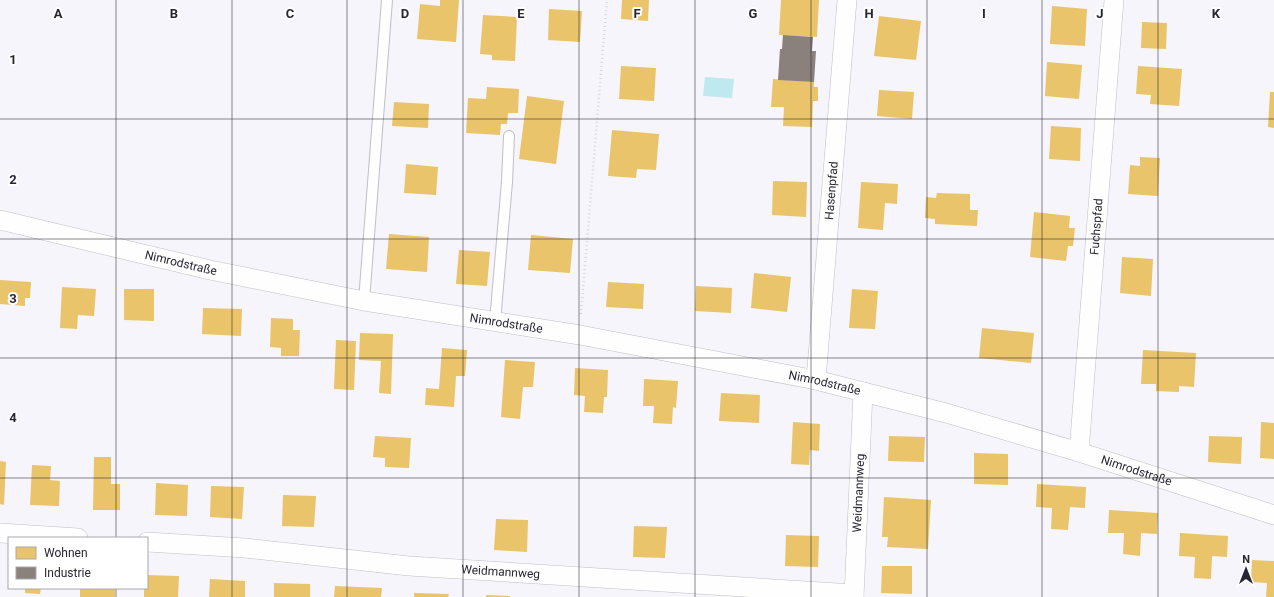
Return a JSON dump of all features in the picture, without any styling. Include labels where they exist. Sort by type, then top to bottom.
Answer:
[{"type":"street","name":"Hasenpfad","points":[[816,380],[847,0]]},
{"type":"street","name":"Fuchspfad","points":[[1079,452],[1114,0]]},
{"type":"street","name":"Nimrodstraße","points":[[0,220],[210,270],[364,301],[580,335],[816,380],[946,413],[1079,452],[1274,515]]},
{"type":"street","name":"Weidmannweg","points":[[148,542],[245,548],[410,566],[854,595],[863,392]]},
{"type":"street","points":[[0,533],[62,537]]},
{"type":"lane","points":[[364,301],[387,0]]},
{"type":"lane","points":[[495,322],[507,182],[509,136]]},
{"type":"path","points":[[580,335],[607,0]]},
{"type":"water","points":[[705,77],[734,79],[732,98],[703,96]]},
{"type":"building: Wohnen","points":[[440,0],[459,0],[456,42],[417,39],[420,4],[440,6]]},
{"type":"building: Wohnen","points":[[622,0],[649,0],[648,21],[621,19]]},
{"type":"building: Wohnen","points":[[781,0],[819,0],[817,37],[779,35]]},
{"type":"building: Wohnen","points":[[1052,6],[1087,9],[1085,46],[1050,44]]},
{"type":"building: Wohnen","points":[[549,9],[582,11],[580,42],[548,40]]},
{"type":"building: Wohnen","points":[[483,15],[517,17],[515,61],[492,60],[492,55],[480,54]]},
{"type":"building: Wohnen","points":[[879,16],[921,21],[916,60],[874,56]]},
{"type":"building: Wohnen","points":[[1142,22],[1167,23],[1166,49],[1141,48]]},
{"type":"building: Wohnen","points":[[1047,62],[1082,65],[1079,99],[1045,96]]},
{"type":"building: Wohnen","points":[[621,66],[656,68],[654,101],[619,99]]},
{"type":"building: Wohnen","points":[[1138,66],[1182,69],[1179,106],[1150,104],[1151,95],[1136,94]]},
{"type":"building: Wohnen","points":[[773,79],[814,82],[814,87],[818,87],[818,101],[813,101],[812,127],[783,126],[784,107],[771,107]]},
{"type":"building: Wohnen","points":[[487,87],[519,89],[518,113],[508,113],[507,124],[501,124],[500,135],[466,133],[468,98],[486,99]]},
{"type":"building: Wohnen","points":[[879,90],[914,92],[912,119],[877,116]]},
{"type":"building: Wohnen","points":[[1270,92],[1274,92],[1274,128],[1268,127]]},
{"type":"building: Wohnen","points":[[527,96],[564,101],[556,164],[519,159]]},
{"type":"building: Wohnen","points":[[394,102],[429,104],[428,128],[392,126]]},
{"type":"building: Wohnen","points":[[1051,126],[1081,128],[1080,161],[1049,159]]},
{"type":"building: Wohnen","points":[[612,130],[659,134],[656,170],[637,169],[636,178],[608,176]]},
{"type":"building: Wohnen","points":[[1140,157],[1160,158],[1158,196],[1128,194],[1130,165],[1140,166]]},
{"type":"building: Wohnen","points":[[406,164],[438,167],[436,195],[404,193]]},
{"type":"building: Wohnen","points":[[773,181],[807,182],[806,217],[772,215]]},
{"type":"building: Wohnen","points":[[861,182],[898,184],[897,204],[885,203],[883,230],[858,228]]},
{"type":"building: Wohnen","points":[[937,193],[970,194],[970,210],[978,210],[977,226],[935,224],[935,219],[925,218],[926,197],[936,198]]},
{"type":"building: Wohnen","points":[[1034,212],[1070,216],[1069,228],[1075,228],[1073,246],[1068,246],[1066,261],[1030,257]]},
{"type":"building: Wohnen","points":[[389,234],[429,237],[427,272],[386,269]]},
{"type":"building: Wohnen","points":[[531,235],[573,239],[570,273],[528,270]]},
{"type":"building: Wohnen","points":[[459,250],[490,252],[487,286],[456,284]]},
{"type":"building: Wohnen","points":[[1122,257],[1153,259],[1151,296],[1120,293]]},
{"type":"building: Wohnen","points":[[754,273],[791,277],[787,312],[751,308]]},
{"type":"building: Wohnen","points":[[0,280],[31,282],[30,298],[25,298],[25,306],[0,304]]},
{"type":"building: Wohnen","points":[[608,282],[644,284],[643,309],[606,307]]},
{"type":"building: Wohnen","points":[[696,286],[732,288],[731,313],[695,311]]},
{"type":"building: Wohnen","points":[[62,287],[96,289],[94,316],[78,315],[77,329],[60,328]]},
{"type":"building: Wohnen","points":[[124,289],[154,289],[154,321],[124,320]]},
{"type":"building: Wohnen","points":[[852,289],[878,291],[875,329],[849,328]]},
{"type":"building: Wohnen","points":[[203,308],[242,309],[241,336],[202,334]]},
{"type":"building: Wohnen","points":[[271,318],[293,319],[293,330],[300,330],[299,356],[281,356],[281,348],[270,347]]},
{"type":"building: Wohnen","points":[[982,328],[1034,333],[1031,363],[979,358]]},
{"type":"building: Wohnen","points":[[360,333],[393,334],[391,394],[379,393],[381,361],[359,360]]},
{"type":"building: Wohnen","points":[[336,340],[356,341],[354,390],[334,389]]},
{"type":"building: Wohnen","points":[[442,348],[467,350],[465,376],[456,376],[454,407],[425,405],[426,388],[439,389]]},
{"type":"building: Wohnen","points":[[1143,350],[1196,353],[1194,387],[1179,386],[1179,392],[1156,391],[1156,384],[1141,384]]},
{"type":"building: Wohnen","points":[[505,360],[535,362],[533,387],[523,387],[520,419],[501,417]]},
{"type":"building: Wohnen","points":[[575,368],[608,370],[607,397],[604,397],[603,413],[584,412],[585,396],[574,395]]},
{"type":"building: Wohnen","points":[[644,379],[678,381],[676,408],[673,407],[672,424],[653,423],[654,406],[643,406]]},
{"type":"building: Wohnen","points":[[721,393],[760,395],[759,423],[719,421]]},
{"type":"building: Wohnen","points":[[793,422],[820,424],[819,451],[810,450],[809,465],[791,464]]},
{"type":"building: Wohnen","points":[[1261,422],[1274,423],[1274,459],[1260,458]]},
{"type":"building: Wohnen","points":[[375,436],[411,438],[409,468],[385,467],[385,458],[373,457]]},
{"type":"building: Wohnen","points":[[889,436],[925,437],[924,462],[888,461]]},
{"type":"building: Wohnen","points":[[1209,436],[1242,437],[1241,464],[1208,462]]},
{"type":"building: Wohnen","points":[[974,453],[1008,454],[1008,485],[974,484]]},
{"type":"building: Wohnen","points":[[94,457],[111,457],[111,484],[120,484],[120,510],[93,510]]},
{"type":"building: Wohnen","points":[[0,461],[6,462],[4,505],[0,504]]},
{"type":"building: Wohnen","points":[[32,465],[51,466],[50,480],[60,481],[59,506],[30,505]]},
{"type":"building: Wohnen","points":[[156,483],[188,485],[187,516],[155,515]]},
{"type":"building: Wohnen","points":[[1037,484],[1086,487],[1085,508],[1070,507],[1068,530],[1051,529],[1052,508],[1036,507]]},
{"type":"building: Wohnen","points":[[211,486],[244,487],[242,519],[210,517]]},
{"type":"building: Wohnen","points":[[283,495],[316,496],[314,527],[282,526]]},
{"type":"building: Wohnen","points":[[884,497],[931,500],[928,549],[887,547],[888,537],[882,537]]},
{"type":"building: Wohnen","points":[[1109,510],[1158,513],[1157,534],[1141,533],[1140,556],[1123,554],[1124,533],[1108,533]]},
{"type":"building: Wohnen","points":[[496,519],[528,520],[527,552],[494,550]]},
{"type":"building: Wohnen","points":[[634,526],[667,527],[665,558],[633,557]]},
{"type":"building: Wohnen","points":[[1180,533],[1228,536],[1227,557],[1212,556],[1211,579],[1194,578],[1195,557],[1179,556]]},
{"type":"building: Wohnen","points":[[786,535],[819,536],[818,567],[785,566]]},
{"type":"building: Wohnen","points":[[1252,560],[1274,561],[1274,597],[1266,597],[1267,583],[1251,582]]},
{"type":"building: Wohnen","points":[[882,566],[912,566],[912,594],[881,593]]},
{"type":"building: Wohnen","points":[[148,575],[179,576],[178,597],[144,597],[144,589],[148,589]]},
{"type":"building: Wohnen","points":[[210,579],[245,581],[245,597],[209,597]]},
{"type":"building: Wohnen","points":[[274,583],[310,584],[310,597],[274,597]]},
{"type":"building: Wohnen","points":[[335,586],[382,588],[381,597],[334,597]]},
{"type":"building: Wohnen","points":[[25,589],[41,589],[40,594],[25,593]]},
{"type":"building: Wohnen","points":[[80,589],[115,589],[115,597],[80,597]]},
{"type":"building: Wohnen","points":[[414,593],[449,594],[448,597],[414,597]]},
{"type":"building: Wohnen","points":[[486,595],[510,596],[510,597],[486,597]]},
{"type":"building: Industrie","points":[[783,35],[813,37],[812,51],[816,51],[814,82],[778,80],[780,49],[782,49]]}]
